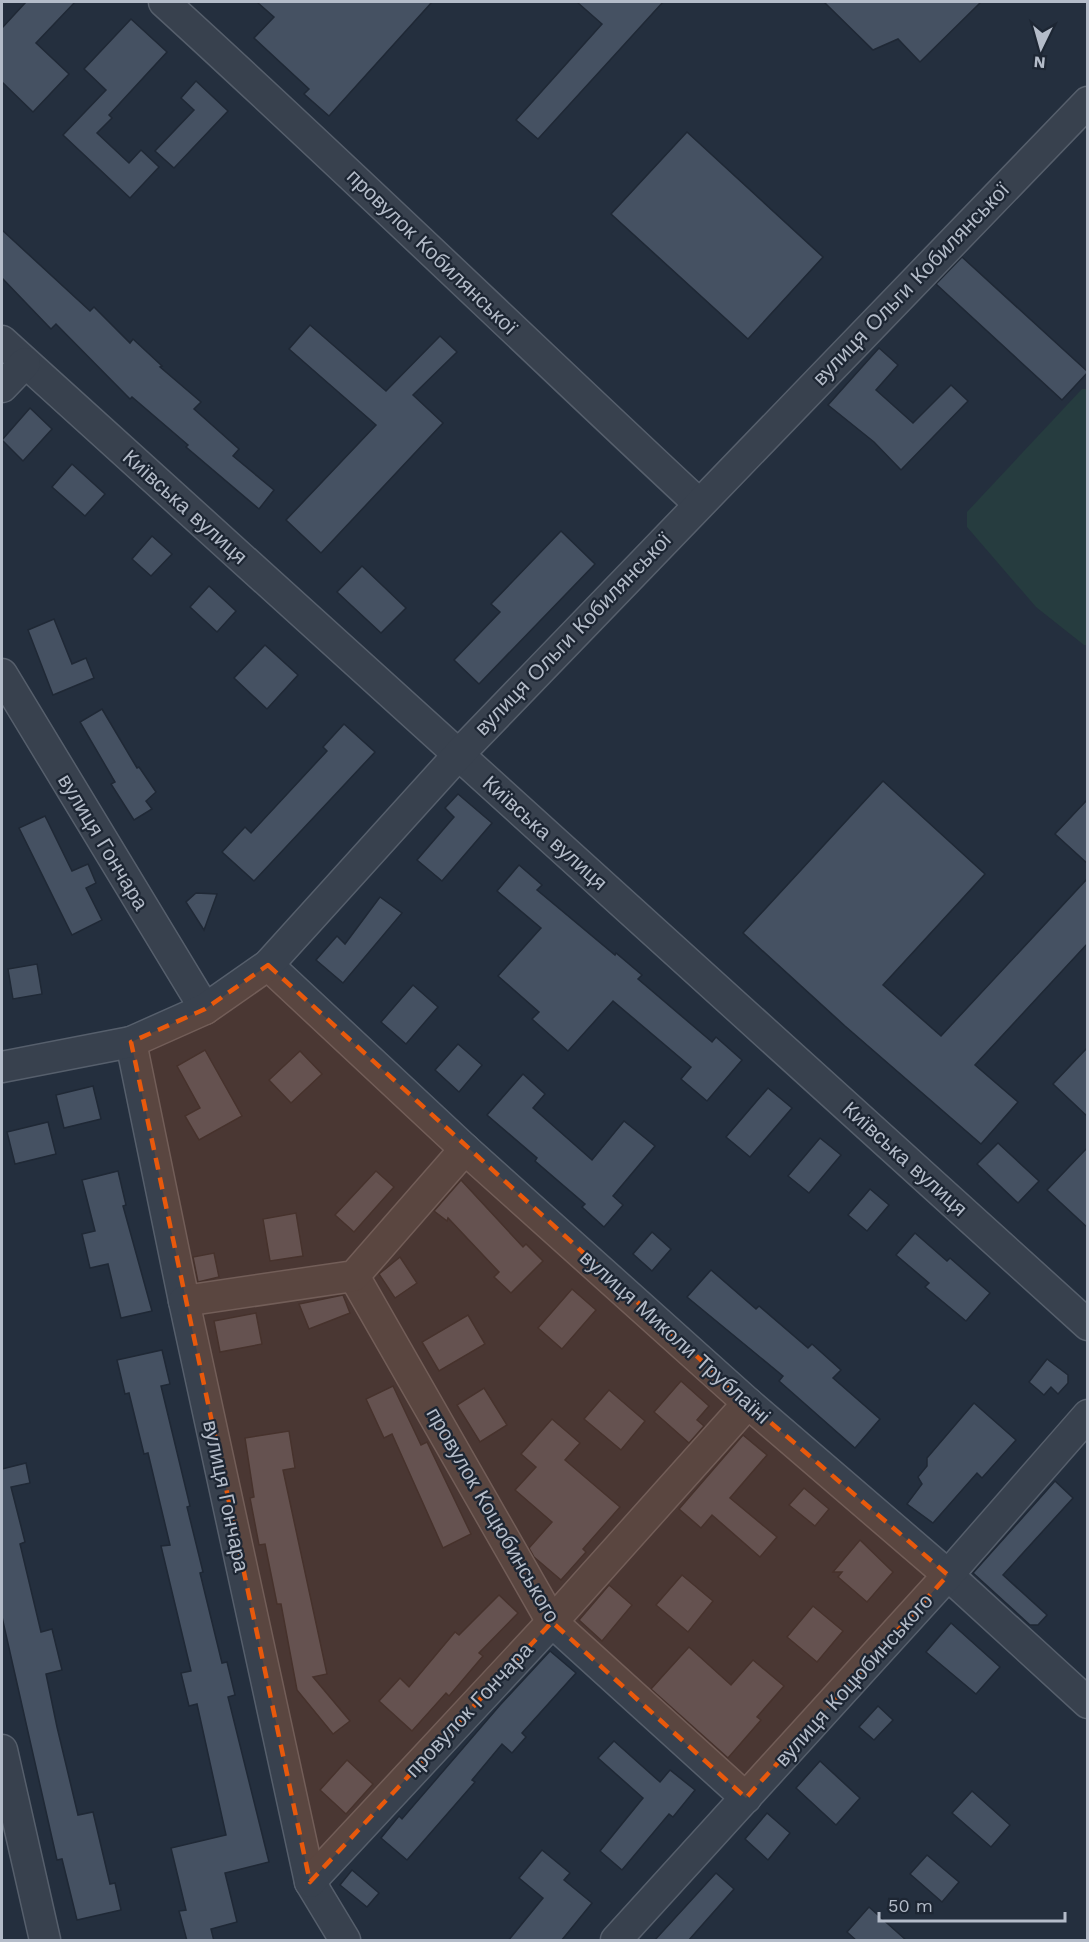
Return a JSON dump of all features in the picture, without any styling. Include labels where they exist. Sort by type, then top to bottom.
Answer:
[{"type":"street","name":"провулок Кобилянської","points":[[164,2],[318,142],[495,314],[699,503]]},
{"type":"street","name":"вулиця Ольги Кобилянської","points":[[2,1067],[131,1042],[206,1009],[268,965],[459,754],[1088,102]]},
{"type":"street","name":"Київська вулиця","points":[[2,341],[1088,1325]]},
{"type":"street","points":[[2,387],[25,363]]},
{"type":"street","name":"вулиця Гончара","points":[[2,674],[206,1009]]},
{"type":"street","name":"вулиця Миколи Трублаїні","points":[[268,965],[465,1149],[748,1403],[948,1575],[1088,1703]]},
{"type":"street","name":"вулиця Гончара","points":[[131,1042],[184,1300],[310,1882],[345,1941]]},
{"type":"street","points":[[184,1300],[354,1276],[465,1149]]},
{"type":"street","name":"провулок Коцюбинського","points":[[354,1276],[552,1622],[746,1798]]},
{"type":"street","name":"провулок Гончара","points":[[310,1882],[552,1622],[748,1403]]},
{"type":"street","name":"вулиця Коцюбинського","points":[[626,1937],[746,1798],[948,1575],[1088,1415]]},
{"type":"street","points":[[2,1750],[45,1941]]},
{"type":"highlighted area","points":[[268,965],[748,1403],[948,1575],[746,1798],[552,1622],[310,1882],[131,1042],[205,1009]]},
{"type":"green space","points":[[1082,389],[1088,389],[1087,645],[1036,607],[967,527],[967,512]]},
{"type":"building","points":[[26,2],[75,2],[36,43],[69,74],[33,112],[2,82],[2,28]]},
{"type":"building","points":[[257,2],[432,2],[329,116],[304,94],[309,89],[254,38],[274,17]]},
{"type":"building","points":[[577,2],[663,2],[538,139],[516,120],[602,24]]},
{"type":"building","points":[[824,2],[981,2],[920,62],[898,39],[873,50]]},
{"type":"building","points":[[131,19],[167,52],[109,115],[112,118],[97,133],[129,163],[141,150],[159,167],[130,198],[63,135],[106,90],[84,69]]},
{"type":"building","points":[[196,81],[228,111],[174,168],[155,151],[194,110],[181,98]]},
{"type":"building","points":[[687,132],[823,257],[748,339],[611,214]]},
{"type":"building","points":[[2,230],[90,311],[94,307],[130,343],[133,339],[162,366],[160,367],[201,402],[194,409],[239,449],[233,456],[274,490],[259,509],[132,397],[130,399],[56,324],[51,329],[2,278]]},
{"type":"building","points":[[962,257],[1088,372],[1062,400],[936,284]]},
{"type":"building","points":[[310,325],[386,391],[440,336],[457,352],[413,395],[443,423],[321,553],[286,520],[376,425],[289,349]]},
{"type":"building","points":[[879,348],[898,365],[876,390],[913,423],[951,385],[968,401],[901,470],[874,442],[828,405]]},
{"type":"building","points":[[30,408],[52,429],[23,461],[2,440]]},
{"type":"building","points":[[72,464],[105,494],[85,516],[52,487]]},
{"type":"building","points":[[561,531],[595,564],[479,684],[454,660],[500,612],[491,604]]},
{"type":"building","points":[[152,536],[172,554],[151,576],[132,559]]},
{"type":"building","points":[[362,566],[406,608],[381,633],[337,592]]},
{"type":"building","points":[[209,586],[236,611],[217,632],[190,607]]},
{"type":"building","points":[[54,619],[72,664],[86,658],[94,678],[53,695],[28,630]]},
{"type":"building","points":[[265,645],[298,675],[267,709],[234,678]]},
{"type":"building","points":[[102,709],[137,768],[139,767],[156,792],[146,801],[152,809],[134,820],[111,784],[115,782],[80,722]]},
{"type":"building","points":[[344,724],[375,752],[254,881],[222,852],[245,827],[251,833],[327,751],[323,747]]},
{"type":"building","points":[[883,781],[985,874],[883,985],[941,1036],[1088,878],[1088,943],[975,1065],[1018,1102],[981,1144],[845,1026],[743,933]]},
{"type":"building","points":[[458,794],[492,823],[442,881],[417,860],[454,817],[445,808]]},
{"type":"building","points":[[1088,799],[1088,864],[1055,834]]},
{"type":"building","points":[[45,816],[72,871],[88,864],[96,883],[86,888],[102,920],[72,935],[19,828]]},
{"type":"building","points":[[519,865],[542,885],[537,890],[642,975],[638,979],[712,1042],[716,1037],[742,1060],[707,1101],[681,1079],[691,1067],[613,1001],[568,1051],[532,1019],[539,1012],[498,976],[541,928],[497,891]]},
{"type":"building","points":[[196,893],[217,894],[204,930],[186,902]]},
{"type":"building","points":[[380,897],[402,913],[343,983],[316,960],[337,936],[345,944]]},
{"type":"building","points":[[37,964],[42,994],[13,999],[8,969]]},
{"type":"building","points":[[413,985],[438,1007],[406,1044],[381,1022]]},
{"type":"building","points":[[458,1044],[482,1065],[459,1092],[435,1070]]},
{"type":"building","points":[[1088,1047],[1088,1117],[1053,1084]]},
{"type":"building","points":[[205,1050],[242,1116],[199,1140],[185,1116],[200,1108],[177,1066]]},
{"type":"building","points":[[300,1051],[322,1074],[291,1103],[269,1080]]},
{"type":"building","points":[[523,1074],[545,1094],[533,1108],[592,1160],[624,1121],[655,1146],[613,1196],[623,1205],[604,1227],[582,1207],[585,1204],[535,1161],[537,1158],[487,1115]]},
{"type":"building","points":[[93,1086],[101,1119],[64,1128],[56,1095]]},
{"type":"building","points":[[768,1088],[792,1108],[750,1157],[726,1137]]},
{"type":"building","points":[[48,1122],[56,1154],[15,1164],[7,1132]]},
{"type":"building","points":[[820,1138],[841,1155],[809,1193],[788,1176]]},
{"type":"building","points":[[998,1143],[1039,1181],[1018,1203],[977,1164]]},
{"type":"building","points":[[1088,1147],[1088,1228],[1047,1190]]},
{"type":"building","points":[[118,1171],[126,1205],[123,1206],[152,1311],[121,1318],[108,1264],[90,1268],[82,1234],[95,1231],[82,1180]]},
{"type":"building","points":[[376,1171],[394,1187],[354,1232],[335,1215]]},
{"type":"building","points":[[461,1180],[523,1247],[526,1244],[543,1261],[511,1293],[494,1277],[499,1272],[448,1218],[447,1221],[434,1211]]},
{"type":"building","points":[[870,1189],[889,1205],[867,1231],[848,1215]]},
{"type":"building","points":[[296,1213],[303,1256],[270,1261],[263,1219]]},
{"type":"building","points":[[652,1232],[671,1249],[652,1271],[633,1254]]},
{"type":"building","points":[[915,1233],[947,1261],[950,1258],[990,1293],[966,1321],[925,1287],[929,1283],[896,1255]]},
{"type":"building","points":[[214,1253],[219,1277],[198,1282],[193,1257]]},
{"type":"building","points":[[400,1257],[417,1283],[395,1298],[379,1274]]},
{"type":"building","points":[[711,1270],[756,1309],[759,1306],[808,1348],[812,1344],[841,1370],[833,1378],[880,1419],[855,1448],[779,1381],[783,1376],[687,1297]]},
{"type":"building","points":[[572,1289],[596,1310],[562,1349],[538,1328]]},
{"type":"building","points":[[343,1295],[350,1313],[309,1329],[299,1304]]},
{"type":"building","points":[[256,1313],[262,1344],[220,1352],[214,1321]]},
{"type":"building","points":[[468,1315],[485,1344],[439,1371],[422,1342]]},
{"type":"building","points":[[162,1350],[170,1384],[161,1386],[190,1506],[187,1507],[203,1572],[200,1573],[222,1663],[227,1662],[235,1695],[228,1697],[269,1862],[225,1873],[237,1922],[211,1929],[214,1941],[187,1941],[179,1911],[186,1910],[171,1848],[226,1835],[197,1704],[189,1706],[181,1673],[191,1671],[161,1546],[170,1545],[148,1453],[144,1454],[129,1393],[125,1394],[117,1360]]},
{"type":"building","points":[[1047,1359],[1068,1375],[1068,1383],[1058,1394],[1051,1387],[1044,1395],[1029,1382]]},
{"type":"building","points":[[681,1381],[709,1406],[697,1420],[704,1426],[689,1443],[654,1412]]},
{"type":"building","points":[[393,1386],[421,1445],[427,1442],[471,1534],[443,1548],[392,1434],[384,1438],[366,1399]]},
{"type":"building","points":[[484,1388],[507,1425],[480,1442],[457,1405]]},
{"type":"building","points":[[609,1390],[645,1421],[621,1450],[584,1419]]},
{"type":"building","points":[[974,1403],[1016,1440],[982,1478],[977,1473],[933,1523],[907,1504],[922,1484],[918,1477],[927,1466],[927,1458]]},
{"type":"building","points":[[552,1419],[580,1443],[565,1460],[620,1507],[583,1549],[586,1552],[561,1580],[534,1557],[529,1548],[552,1522],[515,1490],[536,1467],[521,1454]]},
{"type":"building","points":[[289,1431],[295,1468],[283,1470],[327,1674],[313,1677],[350,1721],[333,1734],[297,1690],[281,1604],[277,1604],[265,1544],[259,1545],[250,1498],[254,1497],[245,1438]]},
{"type":"building","points":[[743,1435],[767,1455],[730,1498],[777,1537],[760,1557],[712,1515],[701,1528],[679,1509]]},
{"type":"building","points":[[26,1463],[30,1483],[11,1487],[25,1542],[20,1544],[41,1632],[52,1629],[62,1670],[46,1674],[57,1727],[78,1815],[93,1812],[110,1884],[115,1883],[121,1910],[77,1920],[62,1859],[57,1860],[2,1617],[2,1469]]},
{"type":"building","points":[[1055,1481],[1073,1498],[1003,1575],[1047,1615],[1038,1625],[1030,1625],[973,1573]]},
{"type":"building","points":[[804,1488],[829,1509],[815,1526],[789,1505]]},
{"type":"building","points":[[860,1540],[893,1572],[867,1602],[838,1577],[842,1572],[833,1572]]},
{"type":"building","points":[[682,1575],[713,1601],[688,1632],[656,1605]]},
{"type":"building","points":[[609,1585],[632,1605],[602,1641],[579,1620]]},
{"type":"building","points":[[499,1595],[518,1613],[479,1653],[483,1656],[449,1696],[446,1693],[412,1731],[379,1701],[400,1678],[409,1687],[455,1632],[459,1635]]},
{"type":"building","points":[[813,1606],[843,1631],[817,1662],[787,1637]]},
{"type":"building","points":[[951,1623],[1000,1667],[976,1694],[926,1652]]},
{"type":"building","points":[[689,1647],[731,1685],[753,1660],[784,1686],[757,1717],[761,1720],[728,1758],[651,1689]]},
{"type":"building","points":[[550,1651],[576,1673],[522,1733],[526,1737],[512,1753],[502,1744],[472,1780],[475,1782],[407,1860],[381,1838],[399,1816],[402,1819],[500,1705]]},
{"type":"building","points":[[878,1706],[893,1720],[874,1740],[859,1727]]},
{"type":"building","points":[[614,1741],[660,1782],[670,1770],[695,1790],[673,1817],[669,1814],[622,1870],[600,1851],[643,1798],[598,1758]]},
{"type":"building","points":[[347,1760],[373,1784],[346,1814],[320,1790]]},
{"type":"building","points":[[820,1761],[860,1798],[836,1825],[796,1788]]},
{"type":"building","points":[[972,1791],[1010,1825],[991,1847],[952,1813]]},
{"type":"building","points":[[767,1813],[790,1833],[768,1860],[745,1839]]},
{"type":"building","points":[[542,1850],[570,1873],[564,1880],[592,1903],[561,1941],[508,1941],[543,1898],[519,1878]]},
{"type":"building","points":[[927,1855],[959,1882],[942,1902],[910,1874]]},
{"type":"building","points":[[352,1870],[379,1893],[367,1907],[340,1885]]},
{"type":"building","points":[[716,1873],[734,1889],[688,1941],[654,1941]]},
{"type":"building","points":[[869,1907],[907,1941],[857,1941],[847,1932]]}]
